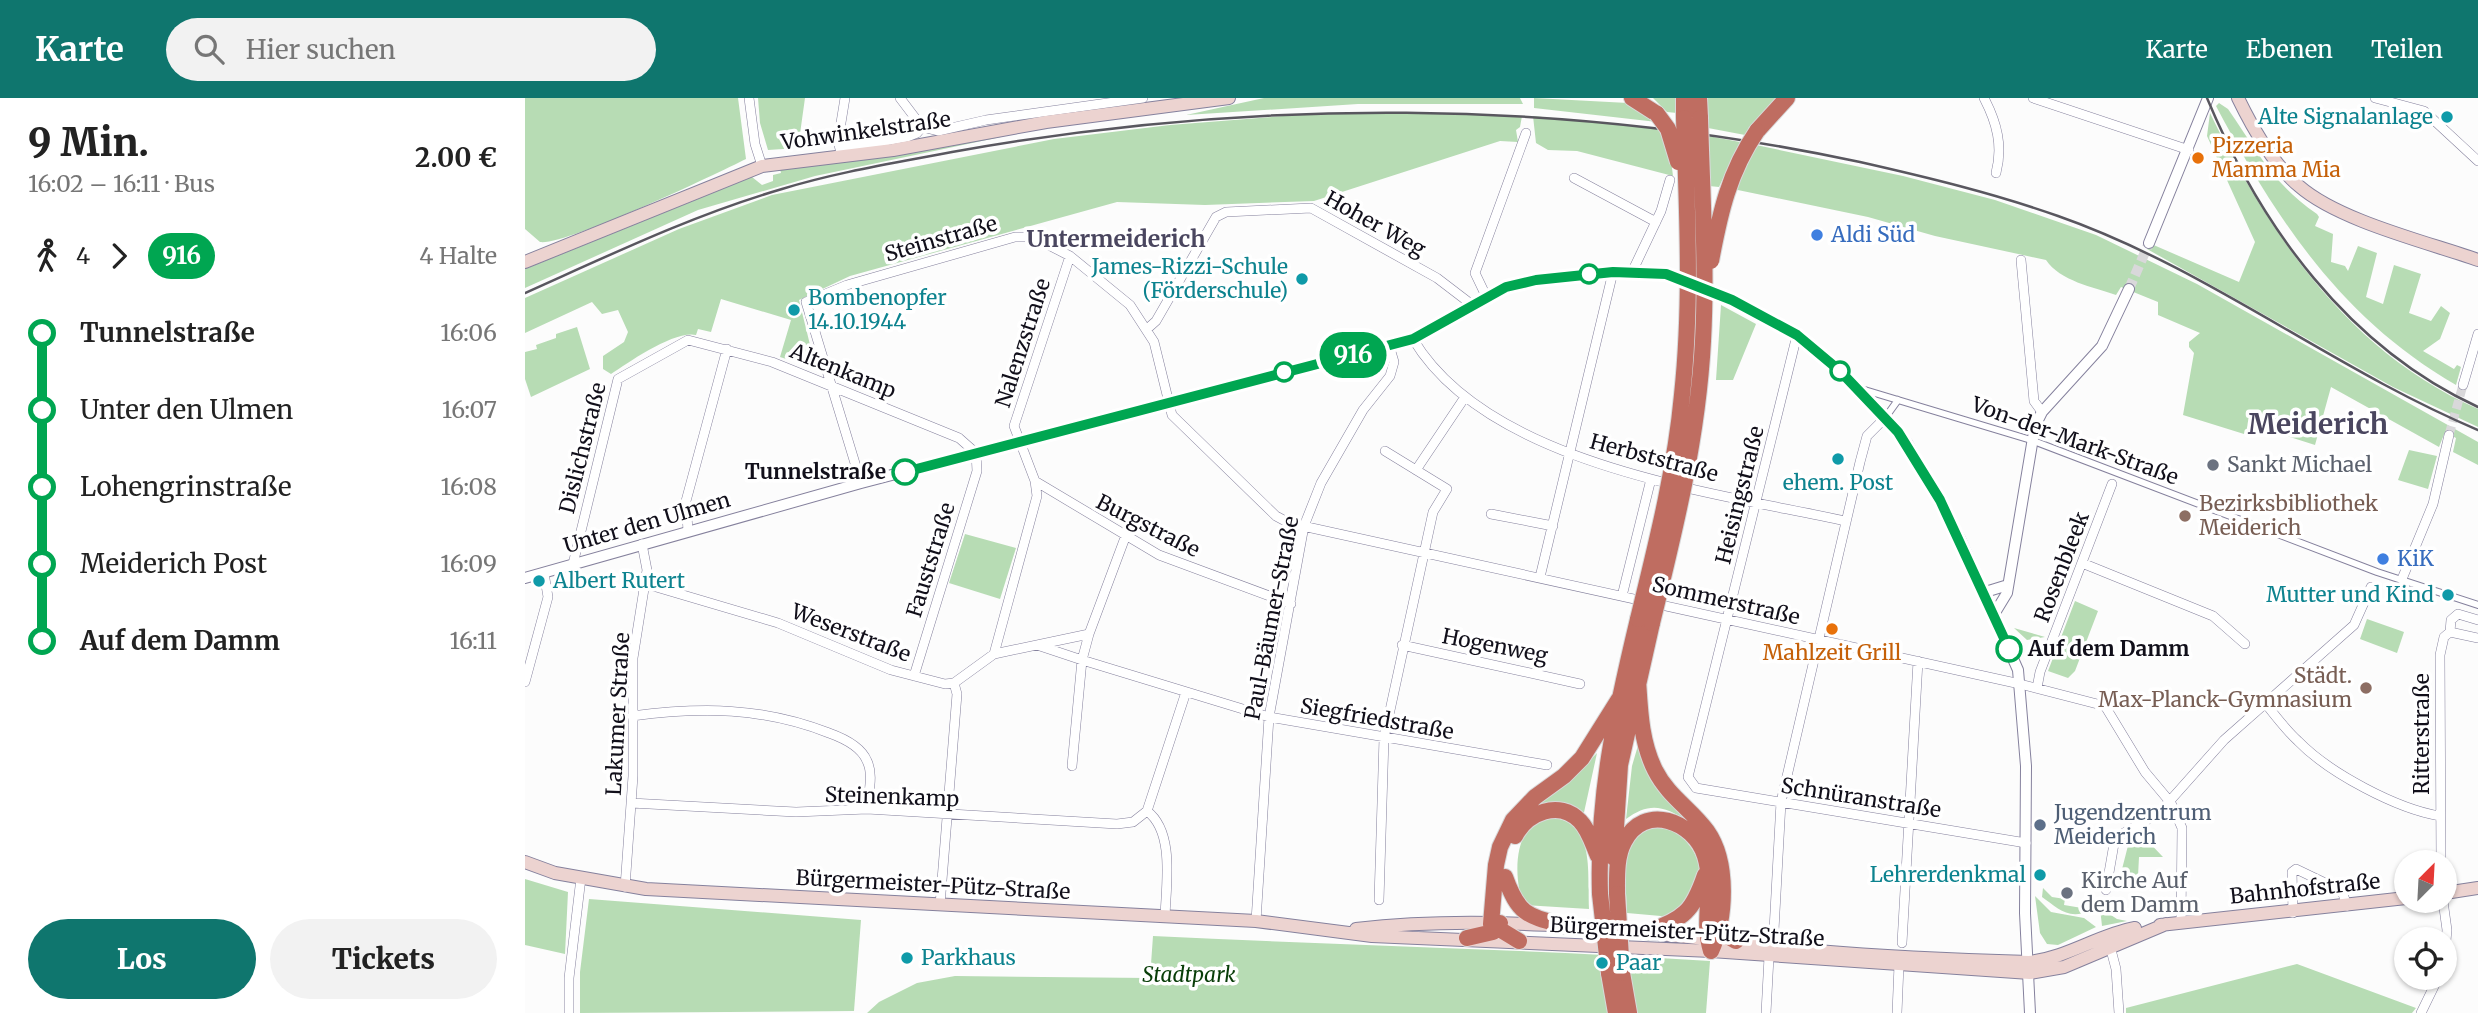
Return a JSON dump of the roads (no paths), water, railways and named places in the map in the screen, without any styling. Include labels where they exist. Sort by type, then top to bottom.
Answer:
[{"type":"highway","points":[[1632,98],[1657,114],[1676,148],[1687,219]]},
{"type":"highway","points":[[1599,858],[1606,763],[1619,699],[1645,621],[1689,456],[1698,399],[1705,290],[1692,118],[1684,98]]},
{"type":"highway","points":[[1616,870],[1613,852],[1619,776],[1638,680],[1645,621],[1682,396],[1688,301],[1687,219],[1692,118],[1699,98]]},
{"type":"highway","points":[[1705,290],[1726,189],[1743,152],[1757,131],[1787,98]]},
{"type":"highway","points":[[1638,680],[1644,737],[1654,768],[1678,803],[1708,832],[1720,862],[1713,938]]},
{"type":"highway","points":[[1496,926],[1496,865],[1500,847],[1513,820],[1535,797],[1565,776],[1583,758],[1619,699]]},
{"type":"highway","points":[[1496,926],[1509,852],[1519,830],[1527,820],[1543,811],[1555,810],[1579,820],[1599,858],[1609,894],[1629,1013]]},
{"type":"highway","points":[[1616,1013],[1609,894],[1624,842],[1630,832],[1655,819],[1673,821],[1686,828],[1700,845],[1710,891],[1713,938]]},
{"type":"highway","points":[[1648,932],[1677,920],[1691,909],[1707,870]]},
{"type":"highway","points":[[1505,877],[1514,903],[1524,914],[1566,926]]},
{"type":"highway","points":[[1467,938],[1496,926]]},
{"type":"highway","points":[[1496,926],[1519,941]]},
{"type":"highway","points":[[1713,938],[1724,934],[1736,941]]},
{"type":"main road","name":"Vohwinkelstraße","points":[[525,262],[762,166],[893,150],[1179,101],[1229,98]]},
{"type":"main road","points":[[2238,98],[2283,169],[2312,196],[2351,215],[2478,260]]},
{"type":"main road","name":"Bürgermeister-Pütz-Straße","points":[[525,862],[625,887],[1256,921],[1342,930],[1372,936],[1519,941],[1713,938]]},
{"type":"main road","points":[[2457,891],[2478,888]]},
{"type":"main road","name":"Bahnhofstraße","points":[[2030,968],[2104,936],[2166,924],[2293,913],[2394,900]]},
{"type":"main road","name":"Bahnhofstraße","points":[[2030,968],[2064,967],[2166,924]]},
{"type":"main road","name":"Bürgermeister-Pütz-Straße","points":[[1342,930],[1380,926],[1566,926],[1713,938],[1769,957],[1899,965],[2030,968]]},
{"type":"main road","name":"Bürgermeister-Pütz-Straße","points":[[1736,941],[2030,968]]},
{"type":"street","points":[[749,98],[755,144],[762,166]]},
{"type":"street","points":[[845,98],[838,141],[840,149],[907,137],[922,127]]},
{"type":"street","points":[[900,98],[922,127],[938,131],[986,120],[1143,98]]},
{"type":"street","points":[[1985,98],[1997,128],[2000,157],[1996,173]]},
{"type":"street","points":[[2034,98],[2189,150]]},
{"type":"street","points":[[2150,243],[2208,98]]},
{"type":"street","points":[[2375,98],[2420,105],[2450,131],[2478,161]]},
{"type":"street","points":[[1486,296],[1475,274],[1526,133]]},
{"type":"street","points":[[1574,178],[1656,222]]},
{"type":"street","points":[[1633,271],[1656,222],[1670,180]]},
{"type":"street","name":"Hoher Weg","points":[[1147,328],[1156,321],[1216,217],[1226,212],[1311,208],[1437,278],[1471,304]]},
{"type":"street","name":"Steinstraße","points":[[830,383],[806,302],[847,285],[1015,237],[1033,237],[1070,256],[1115,290],[1147,328],[1163,371],[1168,402]]},
{"type":"street","name":"Nalenzstraße","points":[[1017,442],[1014,426],[1017,415],[1070,256]]},
{"type":"street","points":[[2021,260],[2034,401],[2042,412]]},
{"type":"street","points":[[1389,345],[1413,339],[1486,296],[1536,280],[1633,271],[1666,274],[1697,284],[1797,335],[1856,387],[1907,443],[1931,481],[2016,662],[2026,753],[2030,1013]]},
{"type":"street","points":[[1540,577],[1613,272]]},
{"type":"street","points":[[1993,615],[2008,585],[2031,440],[2042,412],[2102,346],[2129,289]]},
{"type":"street","points":[[2463,385],[2478,334]]},
{"type":"street","name":"Heisingstraße","points":[[1691,784],[1688,777],[1797,335]]},
{"type":"street","name":"Herbststraße","points":[[1413,339],[1427,363],[1465,397],[1522,431],[1570,453],[1651,479],[1845,521]]},
{"type":"street","name":"Altenkamp","points":[[688,340],[727,349],[830,383],[959,438],[976,453]]},
{"type":"street","name":"Dislichstraße","points":[[573,564],[618,379],[688,340]]},
{"type":"street","name":"Unter den Ulmen","points":[[525,578],[861,483],[1389,345]]},
{"type":"street","name":"Paul-Bäumer-Straße","points":[[1256,921],[1269,718],[1304,526],[1321,483],[1363,410],[1390,376],[1394,362],[1389,345]]},
{"type":"street","points":[[688,531],[686,501],[727,349]]},
{"type":"street","points":[[830,383],[861,483]]},
{"type":"street","name":"Von-der-Mark-Straße","points":[[1856,387],[2031,440],[2377,572],[2478,605]]},
{"type":"street","points":[[1416,470],[1465,397]]},
{"type":"street","points":[[1774,930],[1781,802],[1845,521],[1867,436],[1898,400]]},
{"type":"street","name":"Sommerstraße","points":[[1168,402],[1172,415],[1276,516],[1304,526],[1918,661],[2105,706],[2145,772],[2171,803]]},
{"type":"street","points":[[2402,579],[2433,504],[2449,435]]},
{"type":"street","points":[[993,654],[1037,496],[1035,481],[1017,442]]},
{"type":"street","points":[[1379,900],[1384,738],[1402,645],[1433,512],[1447,489],[1385,451]]},
{"type":"street","name":"Fauststraße","points":[[914,676],[977,471],[976,453]]},
{"type":"street","name":"Rosenbleek","points":[[2037,688],[2040,672],[2116,473]]},
{"type":"street","points":[[1622,596],[1651,479]]},
{"type":"street","name":"Burgstraße","points":[[1035,481],[1076,508],[1159,555],[1291,604]]},
{"type":"street","points":[[1491,514],[1553,526]]},
{"type":"street","points":[[1072,766],[1082,660],[1126,535]]},
{"type":"street","name":"Lakumer Straße","points":[[625,887],[631,803],[633,658],[646,584],[647,559],[642,544]]},
{"type":"street","points":[[2082,563],[2213,616],[2245,644]]},
{"type":"street","points":[[2106,890],[2115,838],[2138,827],[2171,803],[2224,740],[2354,625],[2377,572]]},
{"type":"street","points":[[525,682],[548,597],[544,573]]},
{"type":"street","name":"Weserstraße","points":[[646,584],[778,623],[891,670],[954,683]]},
{"type":"street","points":[[1982,593],[2008,585]]},
{"type":"street","points":[[2453,597],[2458,614],[2478,620]]},
{"type":"street","name":"Ritterstraße","points":[[2441,850],[2439,681],[2444,637],[2450,632],[2451,620],[2458,614]]},
{"type":"street","points":[[2450,632],[2478,638]]},
{"type":"street","points":[[940,905],[950,816],[957,694],[954,683],[993,654],[1089,634]]},
{"type":"street","points":[[1036,645],[1082,660]]},
{"type":"street","name":"Hogenweg","points":[[1402,645],[1580,684]]},
{"type":"street","name":"Siegfriedstraße","points":[[1082,660],[1269,718],[1548,765]]},
{"type":"street","points":[[1902,943],[1918,661]]},
{"type":"street","points":[[2020,684],[2040,672]]},
{"type":"street","points":[[1165,916],[1167,869],[1162,835],[1158,821],[1147,811],[1186,692]]},
{"type":"street","points":[[2266,704],[2299,743],[2328,764],[2379,796],[2440,816]]},
{"type":"street","points":[[632,716],[689,709],[751,712],[800,722],[828,732],[859,749],[868,762],[867,809]]},
{"type":"street","name":"Schnüranstraße","points":[[1691,784],[1781,802],[2026,843]]},
{"type":"street","name":"Steinenkamp","points":[[631,803],[796,812],[867,809],[1117,824],[1133,822],[1147,811]]},
{"type":"street","points":[[2171,803],[2182,828],[2181,922]]},
{"type":"street","points":[[2293,913],[2292,872],[2296,869],[2342,891],[2347,906]]},
{"type":"street","points":[[569,1013],[569,978],[581,878]]},
{"type":"street","points":[[2110,946],[2116,969],[2119,1013]]},
{"type":"street","points":[[1766,1013],[1769,957]]},
{"type":"street","points":[[1897,1013],[1899,965]]},
{"type":"street","points":[[2421,1013],[2432,990]]},
{"type":"tunnel","points":[[2129,289],[2149,243]]},
{"type":"tunnel","points":[[2449,435],[2463,385]]},
{"type":"railway","points":[[2207,98],[2254,192],[2282,237],[2314,278],[2349,317],[2388,352],[2431,382],[2478,407]]},
{"type":"railway","points":[[525,293],[652,236],[749,199],[866,168],[952,152],[1065,134],[1179,122],[1292,115],[1406,113],[1520,116],[1634,126],[1747,141],[1860,162],[1959,186],[2034,208],[2113,238],[2166,263],[2372,378],[2478,430]]},
{"type":"place","name":"Alte Signalanlage","points":[[2447,117]]},
{"type":"place","name":"Pizzeria Mamma Mia","points":[[2198,158]]},
{"type":"place","name":"Aldi Süd","points":[[1817,235]]},
{"type":"place","name":"James-Rizzi-Schule (Förderschule)","points":[[1302,279]]},
{"type":"place","name":"Bombenopfer 14.10.1944","points":[[794,310]]},
{"type":"place","name":"ehem. Post","points":[[1838,459]]},
{"type":"place","name":"Sankt Michael","points":[[2213,465]]},
{"type":"place","name":"Tunnelstraße","points":[[905,472]]},
{"type":"place","name":"Bezirksbibliothek Meiderich","points":[[2185,516]]},
{"type":"place","name":"KiK","points":[[2383,559]]},
{"type":"place","name":"Albert Rutert","points":[[539,581]]},
{"type":"place","name":"Mutter und Kind","points":[[2448,595]]},
{"type":"place","name":"Mahlzeit Grill","points":[[1832,629]]},
{"type":"place","name":"Auf dem Damm","points":[[2009,649]]},
{"type":"place","name":"Städt. Max-Planck-Gymnasium","points":[[2366,688]]},
{"type":"place","name":"Jugendzentrum Meiderich","points":[[2040,825]]},
{"type":"place","name":"Lehrerdenkmal","points":[[2040,875]]},
{"type":"place","name":"Kirche Auf dem Damm","points":[[2067,893]]},
{"type":"place","name":"Parkhaus","points":[[907,958]]},
{"type":"place","name":"Paar","points":[[1602,963]]},
{"type":"district","name":"Untermeiderich","points":[[1116,239]]},
{"type":"district","name":"Meiderich","points":[[2318,424]]},
{"type":"park label","name":"Stadtpark","points":[[1189,975]]}]
